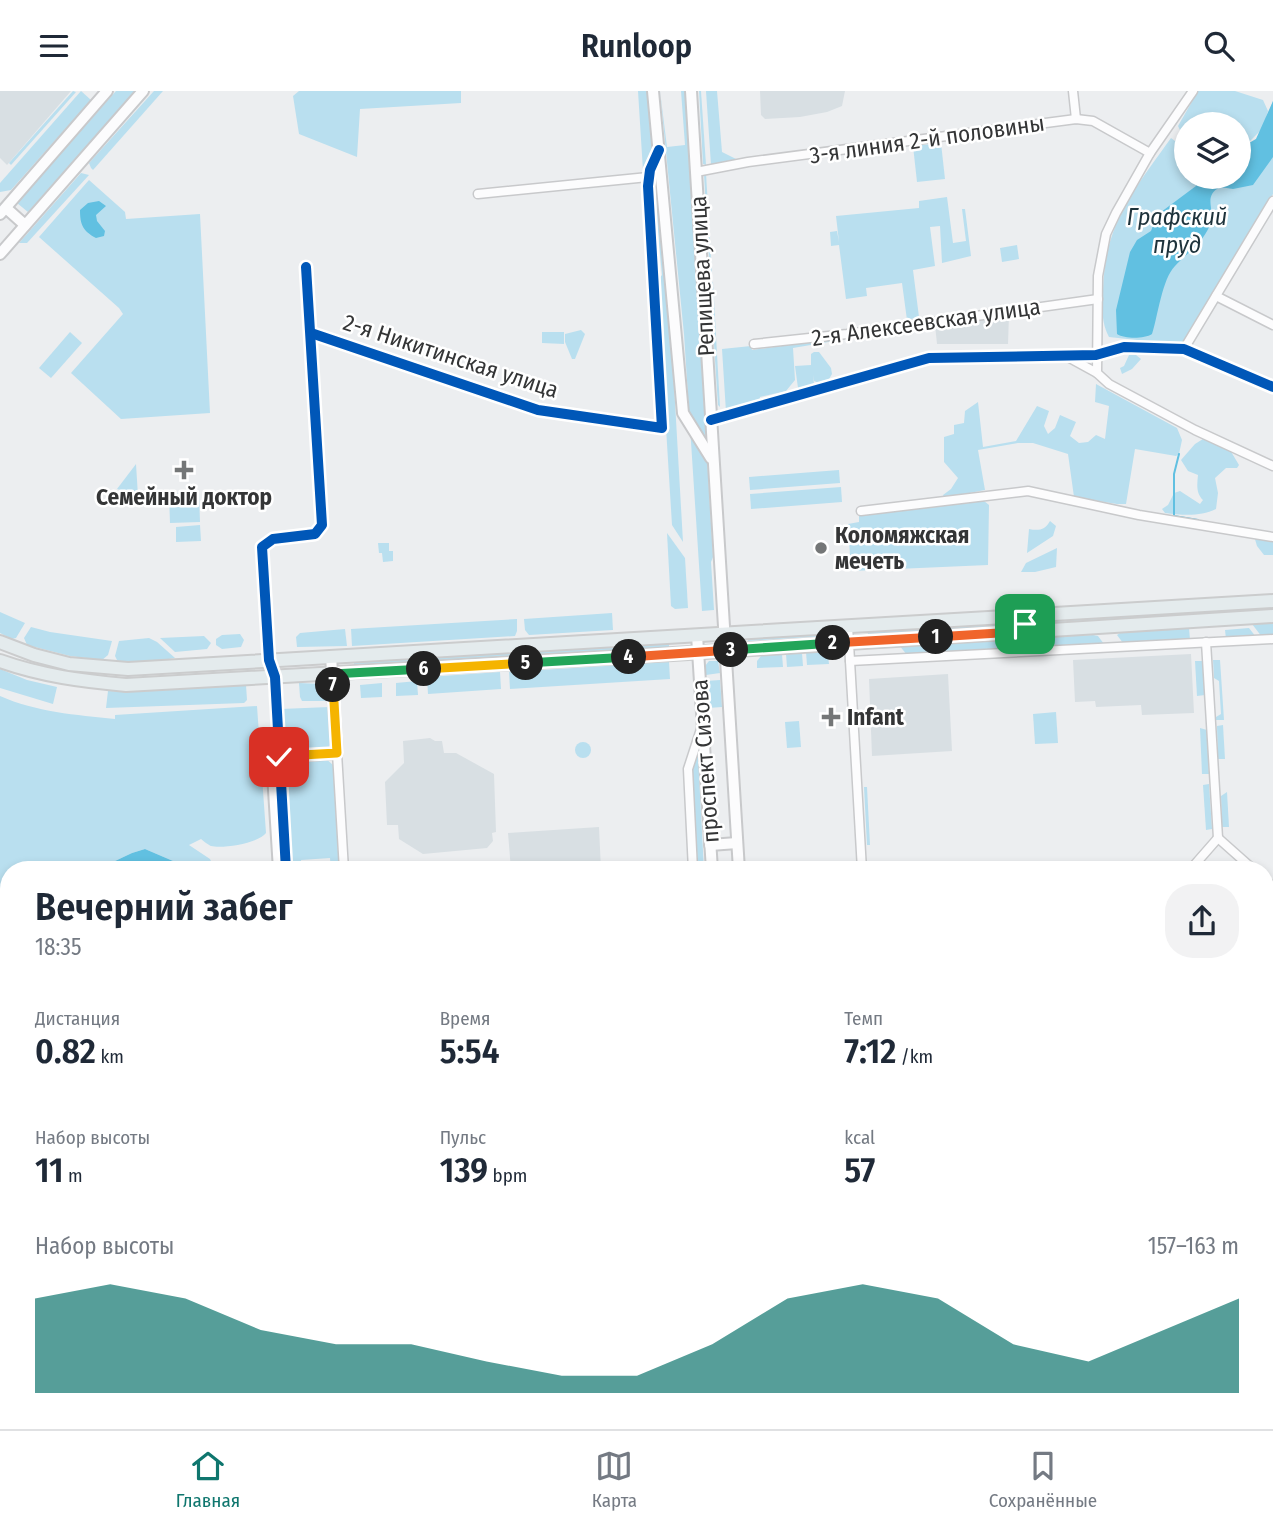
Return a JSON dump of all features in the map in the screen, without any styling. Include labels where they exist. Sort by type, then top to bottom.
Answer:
[{"type":"main road","points":[[25,225],[3,211],[107,91]]},
{"type":"main road","points":[[0,254],[143,91]]},
{"type":"main road","name":"Репищева улица","points":[[653,91],[683,413],[713,461]]},
{"type":"main road","name":"Репищева улица","points":[[691,91],[724,650]]},
{"type":"main road","points":[[0,642],[69,664],[128,669],[1273,601]]},
{"type":"main road","points":[[1027,616],[1025,624],[1029,631]]},
{"type":"main road","points":[[0,661],[27,671],[68,680],[127,685],[1273,617]]},
{"type":"main road","points":[[697,635],[698,653]]},
{"type":"main road","name":"проспект Сизова","points":[[724,650],[738,861]]},
{"type":"main road","name":"проспект Сизова","points":[[698,653],[711,861]]},
{"type":"main road","points":[[276,757],[337,753],[331,656]]},
{"type":"main road","points":[[269,660],[275,677],[279,861]]},
{"type":"main road","points":[[276,757],[285,861]]},
{"type":"main road","points":[[710,845],[737,843]]},
{"type":"street","points":[[1073,91],[1076,119]]},
{"type":"street","points":[[1097,373],[1098,276],[1107,234],[1150,153],[1193,91]]},
{"type":"street","name":"3-я линия 2-й половины","points":[[696,172],[1076,119],[1093,121],[1150,153]]},
{"type":"street","points":[[478,194],[648,177],[659,150]]},
{"type":"street","name":"2-я Никитинская улица","points":[[311,333],[538,410],[662,428],[648,177]]},
{"type":"street","points":[[1184,349],[1273,201]]},
{"type":"street","points":[[269,660],[262,547],[273,539],[315,534],[322,525],[306,267]]},
{"type":"street","points":[[1216,296],[1273,325]]},
{"type":"street","name":"2-я Алексеевская улица","points":[[754,344],[847,334],[1098,299]]},
{"type":"street","points":[[711,420],[929,358],[1096,355],[1124,347],[1148,346],[1184,349],[1273,387]]},
{"type":"street","points":[[1066,356],[1097,373],[1109,384],[1247,456],[1273,466]]},
{"type":"street","points":[[860,512],[1028,491],[1139,515],[1273,537]]},
{"type":"street","points":[[848,626],[861,861]]},
{"type":"street","points":[[1102,627],[1114,646]]},
{"type":"street","points":[[850,661],[1273,639]]},
{"type":"street","points":[[1198,861],[1218,838],[1206,642]]},
{"type":"street","points":[[693,861],[688,769],[703,723]]},
{"type":"street","points":[[337,753],[343,861]]},
{"type":"street","points":[[1218,838],[1244,861]]},
{"type":"shaded area","points":[[0,91],[71,91],[7,165],[0,158]]},
{"type":"shaded area","points":[[73,91],[76,92],[11,165],[9,163]]},
{"type":"shaded area","points":[[81,91],[91,100],[11,190],[0,192],[0,183]]},
{"type":"shaded area","points":[[116,91],[136,91],[28,212],[17,203]]},
{"type":"shaded area","points":[[154,91],[163,91],[93,170],[89,163]]},
{"type":"shaded area","points":[[299,91],[461,91],[461,103],[360,109],[357,157],[299,134],[293,96]]},
{"type":"shaded area","points":[[638,91],[647,91],[652,134],[651,156],[643,171]]},
{"type":"shaded area","points":[[660,91],[667,147],[685,145],[681,91],[685,91],[714,610],[702,611],[684,334]]},
{"type":"shaded area","points":[[701,91],[706,165],[703,164]]},
{"type":"shaded area","points":[[706,91],[717,91],[722,152],[738,160],[711,165]]},
{"type":"shaded area","points":[[760,91],[845,91],[842,106],[827,112],[765,119],[761,115]]},
{"type":"shaded area","points":[[1198,91],[1235,91],[1263,100],[1268,111],[1262,130],[1273,101],[1273,194],[1182,345],[1109,337],[1102,308],[1109,245],[1124,208],[1171,138],[1174,140],[1174,189],[1251,189],[1251,142],[1261,130],[1251,140],[1251,112],[1186,112]]},
{"type":"shaded area","points":[[941,143],[945,179],[917,182],[913,146]]},
{"type":"shaded area","points":[[655,172],[673,367],[683,542],[672,525],[657,281],[662,275],[652,188]]},
{"type":"shaded area","points":[[81,173],[89,175],[27,243],[19,243]]},
{"type":"shaded area","points":[[706,173],[712,276],[704,175]]},
{"type":"shaded area","points":[[89,180],[125,212],[126,219],[200,214],[210,413],[121,419],[71,373],[123,314],[39,237]]},
{"type":"shaded area","points":[[947,197],[953,243],[966,241],[962,209],[965,209],[971,256],[942,263],[940,226],[930,227],[935,266],[913,270],[919,317],[907,320],[902,283],[866,288],[867,296],[846,299],[839,245],[831,246],[830,232],[837,231],[839,242],[836,216],[919,208],[919,201]]},
{"type":"shaded area","points":[[1017,245],[1019,259],[1002,262],[1000,248]]},
{"type":"shaded area","points":[[713,282],[720,407],[710,284]]},
{"type":"shaded area","points":[[1009,315],[1008,344],[937,344],[935,325]]},
{"type":"shaded area","points":[[581,330],[585,334],[575,359],[572,359],[565,342],[565,334]]},
{"type":"shaded area","points":[[70,332],[82,343],[51,378],[39,368]]},
{"type":"shaded area","points":[[542,332],[564,332],[564,344],[542,343]]},
{"type":"shaded area","points":[[840,338],[793,348],[795,380],[786,391],[760,397],[759,403],[726,412],[722,349],[751,346],[752,350]]},
{"type":"shaded area","points":[[819,352],[831,368],[832,374],[828,381],[819,383],[814,381],[813,375],[814,384],[798,388],[795,366],[811,365],[811,354]]},
{"type":"shaded area","points":[[1129,355],[1136,355],[1141,359],[1132,369],[1122,374],[1120,368],[1124,366]]},
{"type":"shaded area","points":[[1096,384],[1177,428],[1182,440],[1179,454],[1176,456],[1135,449],[1126,504],[1074,497],[1068,454],[1033,443],[978,450],[985,490],[944,498],[943,495],[958,478],[944,462],[944,437],[954,434],[954,425],[964,423],[965,411],[978,402],[983,447],[1016,441],[1037,406],[1049,411],[1044,426],[1048,434],[1055,428],[1060,415],[1076,422],[1070,436],[1079,443],[1088,442],[1096,435],[1105,439],[1109,406],[1095,402]]},
{"type":"shaded area","points":[[1203,439],[1230,450],[1239,465],[1237,468],[1226,468],[1215,478],[1218,493],[1216,509],[1197,514],[1165,513],[1162,509],[1168,505],[1174,493],[1180,491],[1200,504],[1203,500],[1198,492],[1198,475],[1188,471],[1181,460]]},
{"type":"shaded area","points":[[136,464],[138,496],[117,489]]},
{"type":"shaded area","points":[[839,470],[840,483],[750,490],[749,477]]},
{"type":"shaded area","points":[[841,487],[842,502],[751,509],[750,494]]},
{"type":"shaded area","points":[[199,493],[200,522],[170,523],[169,494]]},
{"type":"shaded area","points":[[984,501],[989,505],[988,565],[851,571],[848,524],[859,522],[859,515]]},
{"type":"shaded area","points":[[1050,521],[1056,526],[1053,536],[1027,553],[1029,529],[1041,529]]},
{"type":"shaded area","points":[[200,525],[201,541],[176,542],[176,527]]},
{"type":"shaded area","points":[[667,533],[685,558],[688,608],[675,609],[671,606]]},
{"type":"shaded area","points":[[1254,536],[1273,540],[1273,555],[1264,555]]},
{"type":"shaded area","points":[[378,543],[389,543],[389,551],[393,551],[393,561],[383,562]]},
{"type":"shaded area","points":[[1057,548],[1056,567],[1021,572],[1026,563]]},
{"type":"shaded area","points":[[1273,606],[1273,610],[1194,615],[1194,611]]},
{"type":"shaded area","points":[[1188,611],[1188,615],[1031,623],[1031,621]]},
{"type":"shaded area","points":[[0,612],[25,623],[16,638],[12,639],[0,633]]},
{"type":"shaded area","points":[[612,613],[613,630],[529,635],[525,630],[524,619]]},
{"type":"shaded area","points":[[517,619],[515,636],[352,646],[351,629]]},
{"type":"shaded area","points":[[1021,622],[1020,625],[868,635],[868,630]]},
{"type":"shaded area","points":[[1273,623],[1273,636],[1262,637],[1252,624]]},
{"type":"shaded area","points":[[31,627],[112,641],[108,655],[102,660],[70,656],[27,645],[24,638]]},
{"type":"shaded area","points":[[1189,628],[1190,640],[1123,643],[1117,635],[1123,631]]},
{"type":"shaded area","points":[[1249,628],[1256,637],[1226,639],[1225,630]]},
{"type":"shaded area","points":[[345,629],[347,646],[297,647],[296,637],[300,633]]},
{"type":"shaded area","points":[[826,633],[826,636],[748,641],[748,638]]},
{"type":"shaded area","points":[[240,634],[244,640],[241,647],[222,649],[216,645],[216,639],[222,635]]},
{"type":"shaded area","points":[[204,636],[211,643],[207,649],[175,652],[160,638]]},
{"type":"shaded area","points":[[1098,636],[1104,644],[907,655],[899,645]]},
{"type":"shaded area","points":[[149,638],[175,658],[118,662],[115,656],[119,641]]},
{"type":"shaded area","points":[[669,642],[669,647],[354,665],[354,661]]},
{"type":"shaded area","points":[[806,652],[824,652],[828,656],[829,664],[807,665]]},
{"type":"shaded area","points":[[802,653],[803,666],[787,667],[786,654]]},
{"type":"shaded area","points":[[782,654],[783,667],[757,668],[757,661],[761,656]]},
{"type":"shaded area","points":[[1191,654],[1194,713],[1142,715],[1141,705],[1096,707],[1095,701],[1075,702],[1073,660]]},
{"type":"shaded area","points":[[1213,660],[1220,660],[1224,720],[1216,720],[1221,714],[1219,681],[1214,678]]},
{"type":"shaded area","points":[[709,661],[718,661],[720,673],[706,675],[705,666]]},
{"type":"shaded area","points":[[1195,661],[1203,661],[1205,695],[1197,696]]},
{"type":"shaded area","points":[[669,662],[670,679],[510,689],[509,672]]},
{"type":"shaded area","points":[[0,669],[27,680],[57,687],[53,704],[0,688]]},
{"type":"shaded area","points":[[500,672],[501,689],[428,694],[427,677]]},
{"type":"shaded area","points":[[948,674],[952,751],[872,756],[869,679]]},
{"type":"shaded area","points":[[720,680],[722,707],[708,708],[706,681]]},
{"type":"shaded area","points":[[417,681],[418,695],[396,696],[396,683]]},
{"type":"shaded area","points":[[299,683],[322,684],[328,690],[328,701],[302,701]]},
{"type":"shaded area","points":[[382,683],[382,697],[361,698],[360,685]]},
{"type":"shaded area","points":[[246,685],[247,700],[244,703],[106,708],[108,691],[135,692]]},
{"type":"shaded area","points":[[0,696],[42,709],[115,719],[115,715],[257,706],[266,833],[262,837],[232,846],[211,846],[201,839],[189,845],[211,861],[173,861],[145,849],[115,861],[0,861]]},
{"type":"shaded area","points":[[329,707],[331,743],[328,748],[290,752],[283,748],[281,709]]},
{"type":"shaded area","points":[[1056,712],[1058,743],[1035,744],[1033,714]]},
{"type":"shaded area","points":[[799,721],[801,747],[787,748],[785,722]]},
{"type":"shaded area","points":[[1223,725],[1225,759],[1218,759],[1217,726]]},
{"type":"shaded area","points":[[1200,728],[1207,730],[1209,774],[1202,774]]},
{"type":"shaded area","points":[[430,738],[442,741],[444,753],[456,753],[494,774],[496,832],[492,833],[493,841],[487,848],[423,854],[399,839],[398,825],[387,825],[385,782],[404,763],[403,741]]},
{"type":"shaded area","points":[[583,742],[589,744],[589,756],[583,758],[577,756],[575,750],[577,744]]},
{"type":"shaded area","points":[[698,757],[704,861],[695,861],[690,769],[694,758]]},
{"type":"shaded area","points":[[325,758],[333,765],[338,861],[330,861],[330,858],[288,861],[283,768],[288,760]]},
{"type":"shaded area","points":[[1209,784],[1212,829],[1206,830],[1203,785]]},
{"type":"shaded area","points":[[864,787],[867,787],[870,845],[867,845]]},
{"type":"shaded area","points":[[1227,792],[1229,827],[1222,827],[1221,796]]},
{"type":"shaded area","points":[[599,827],[601,861],[510,861],[508,833]]},
{"type":"water","name":"Графский пруд","points":[[1273,101],[1273,157],[1251,185],[1251,142],[1256,139]]},
{"type":"water","name":"Графский пруд","points":[[1192,189],[1218,189],[1211,199],[1211,219],[1207,232],[1171,272],[1152,334],[1125,337],[1117,334],[1116,310],[1130,252],[1137,240],[1151,231],[1157,215]]},
{"type":"water","points":[[99,201],[106,206],[96,215],[97,221],[105,231],[104,236],[96,238],[83,227],[80,210],[88,203]]},
{"type":"water","points":[[145,849],[173,861],[115,861]]},
{"type":"waterway","points":[[1179,454],[1174,474],[1174,516],[1198,520]]},
{"type":"cycle path","points":[[311,333],[538,410],[662,428],[648,186],[650,170],[659,150]]},
{"type":"cycle path","points":[[285,861],[275,677],[269,660],[262,547],[273,539],[315,534],[322,525],[306,267]]},
{"type":"cycle path","points":[[711,420],[929,358],[1096,355],[1124,347],[1184,349],[1273,387]]},
{"type":"place","name":"Семейный доктор","points":[[184,470]]},
{"type":"place","name":"Коломяжская мечеть","points":[[821,548]]},
{"type":"place","name":"Infant","points":[[831,717]]},
{"type":"route","points":[[279,757],[337,753],[332,674],[1029,631],[1025,624]]}]
